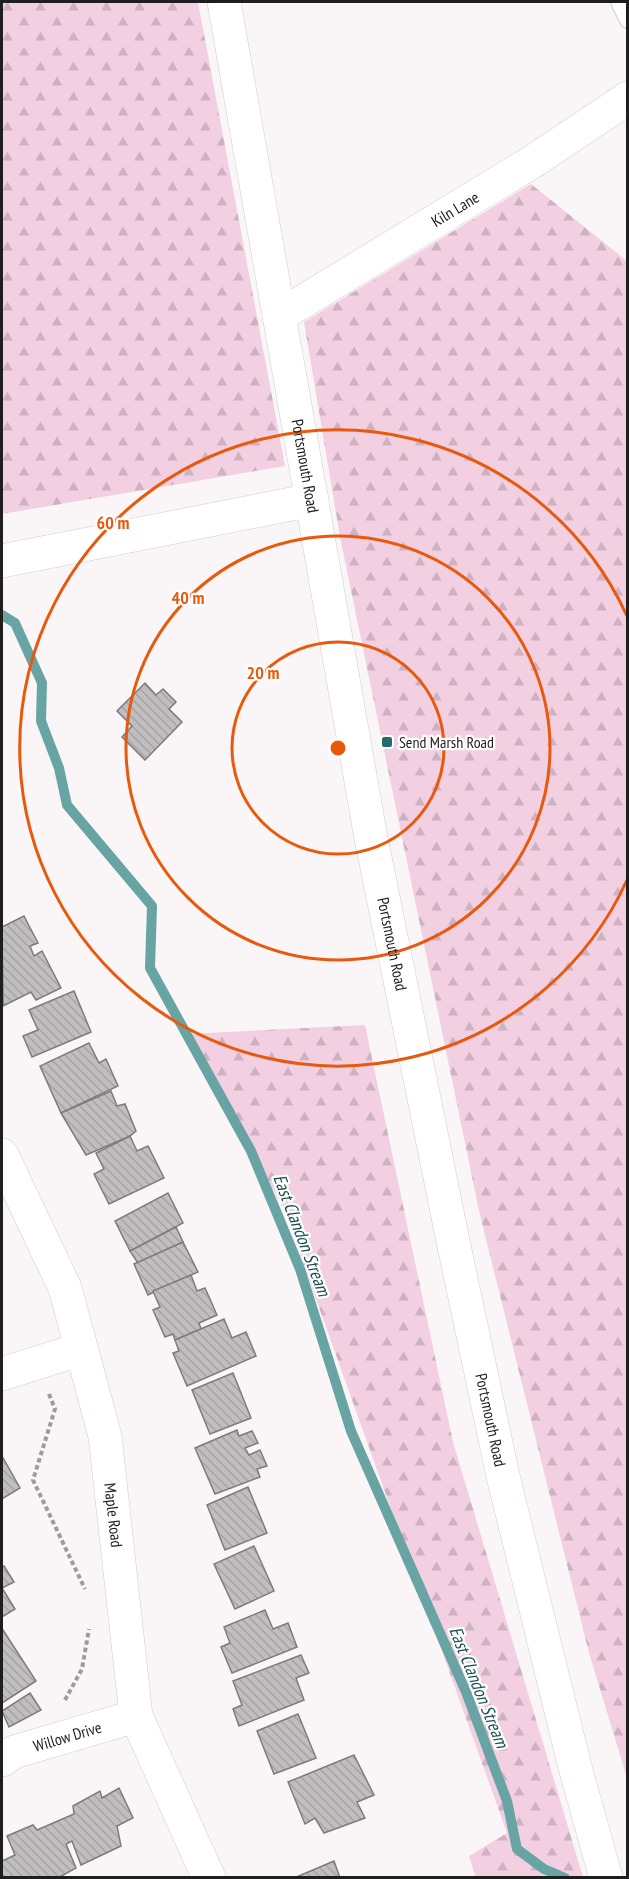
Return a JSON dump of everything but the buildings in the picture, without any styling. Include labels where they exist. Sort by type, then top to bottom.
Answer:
[{"type":"main road","name":"Portsmouth Road","points":[[224,2],[371,838],[449,1222],[502,1476],[575,1767],[605,1874]]},
{"type":"main road","name":"Kiln Lane","points":[[279,316],[532,162],[627,98]]},
{"type":"main road","points":[[2,561],[312,500]]},
{"type":"main road","name":"Maple Road","points":[[2,1155],[65,1288],[105,1436],[136,1716],[209,1878]]},
{"type":"main road","points":[[2,1374],[81,1349]]},
{"type":"main road","name":"Willow Drive","points":[[2,1760],[14,1752],[136,1716]]},
{"type":"lane","points":[[619,2],[627,20]]},
{"type":"path","points":[[34,1364],[55,1409],[33,1480],[88,1595]]},
{"type":"path","points":[[63,1702],[82,1669],[89,1618]]},
{"type":"green space","points":[[2,2],[198,2],[285,466],[2,514]]},
{"type":"green space","points":[[531,184],[627,261],[627,1778],[589,1653],[479,1211],[340,537],[304,322]]},
{"type":"green space","points":[[365,1025],[453,1442],[583,1877],[476,1877],[469,1856],[507,1833],[283,1207],[186,1034]]},
{"type":"waterway","name":"East Clandon Stream","points":[[2,615],[15,623],[42,683],[41,721],[59,768],[67,805],[152,906],[150,968],[251,1151],[300,1269],[351,1431],[466,1692],[507,1801],[517,1849],[544,1869],[565,1878]]},
{"type":"place","name":"Send Marsh Road","points":[[387,742]]}]
